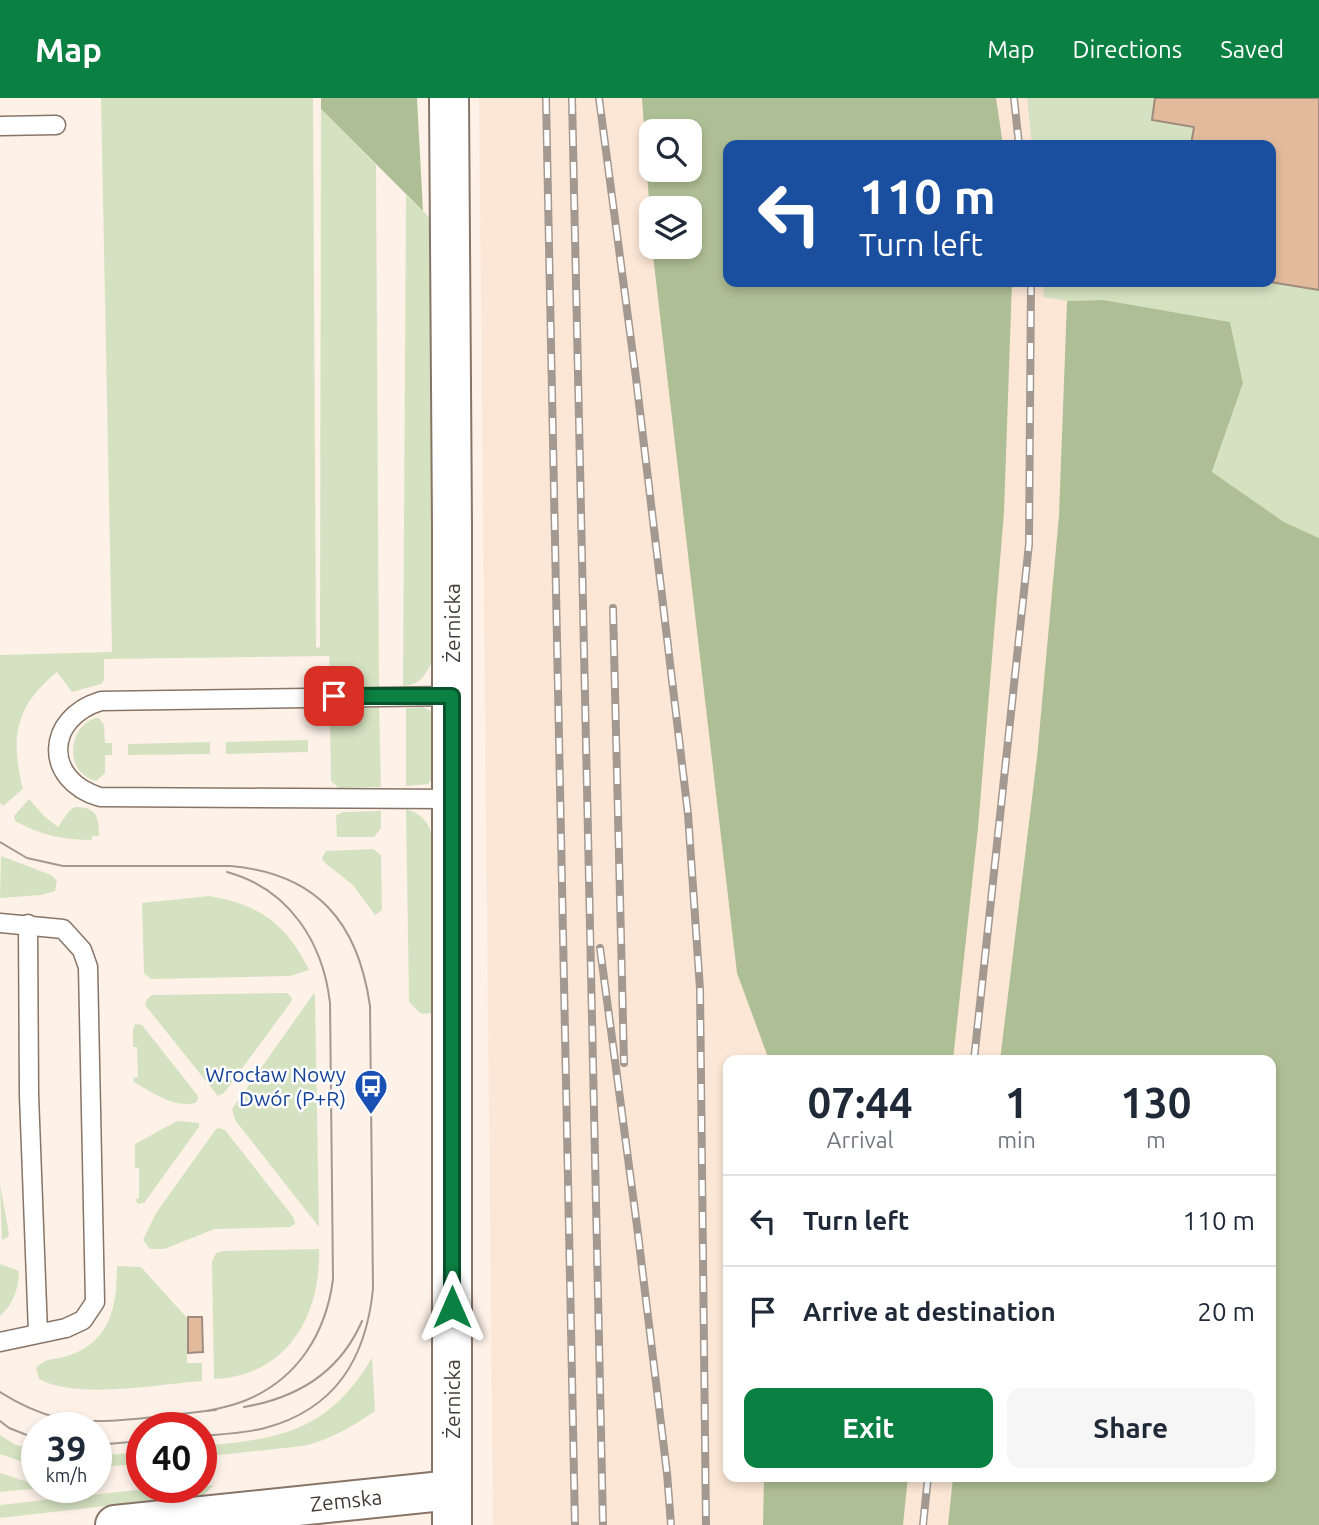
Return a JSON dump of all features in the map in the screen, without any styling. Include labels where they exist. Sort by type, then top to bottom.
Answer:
[{"type":"street","name":"Żernicka","points":[[449,98],[452,1507]]},
{"type":"street","name":"Zemska","points":[[115,1525],[452,1507]]},
{"type":"lane","points":[[0,126],[56,125]]},
{"type":"lane","points":[[452,696],[101,701],[84,706],[71,716],[61,731],[58,748],[64,772],[86,793],[100,797],[452,799]]},
{"type":"lane","points":[[0,923],[62,929],[82,950],[90,976],[94,1302],[83,1320],[66,1328],[0,1342]]},
{"type":"lane","points":[[28,924],[29,1095],[38,1334]]},
{"type":"shaded area","points":[[479,98],[1096,98],[1105,140],[723,140],[723,287],[1105,287],[1104,300],[1067,301],[1059,515],[1037,757],[1001,1055],[723,1055],[723,1482],[952,1482],[948,1525],[493,1525]]},
{"type":"green space","points":[[101,98],[313,98],[316,648],[320,647],[321,109],[376,165],[379,687],[340,687],[331,684],[329,656],[104,659],[104,680],[101,684],[72,692],[57,672],[32,697],[24,711],[17,739],[23,789],[3,806],[0,803],[0,655],[112,652]]},
{"type":"green space","points":[[321,98],[417,98],[423,211],[321,109]]},
{"type":"green space","points":[[642,98],[996,98],[1002,140],[723,140],[723,287],[1012,287],[1004,512],[978,828],[954,1055],[767,1055],[737,973],[653,259],[702,259],[702,196],[649,196],[648,182],[702,182],[702,119],[643,119]]},
{"type":"green space","points":[[1027,98],[1155,98],[1152,119],[1194,127],[1192,140],[1031,140]]},
{"type":"green space","points":[[406,195],[431,219],[436,510],[433,659],[419,681],[403,686]]},
{"type":"green space","points":[[1276,283],[1319,290],[1319,538],[1284,522],[1212,473],[1243,383],[1230,322],[1104,300],[1067,301],[1044,297],[1043,287],[1276,287]]},
{"type":"green space","points":[[1104,300],[1230,322],[1243,383],[1212,472],[1284,522],[1319,538],[1319,1525],[948,1525],[952,1482],[1276,1482],[1276,1055],[1001,1055],[1037,757],[1059,515],[1067,301]]},
{"type":"green space","points":[[379,707],[381,787],[339,788],[331,781],[330,712],[338,708]]},
{"type":"green space","points":[[423,707],[431,711],[435,723],[433,778],[428,784],[406,786],[406,708]]},
{"type":"green space","points":[[95,718],[99,718],[104,725],[105,743],[112,743],[112,755],[105,755],[105,773],[96,781],[79,769],[73,751],[79,731]]},
{"type":"green space","points":[[308,740],[308,752],[226,754],[226,742]]},
{"type":"green space","points":[[210,742],[210,754],[128,755],[128,744]]},
{"type":"green space","points":[[29,799],[58,827],[75,807],[92,811],[97,818],[99,836],[92,836],[92,840],[62,838],[15,821],[14,816]]},
{"type":"green space","points":[[406,809],[424,820],[433,839],[435,1013],[421,1014],[409,1002]]},
{"type":"green space","points":[[381,811],[381,828],[374,837],[337,837],[336,815],[344,812]]},
{"type":"green space","points":[[373,849],[381,855],[382,910],[375,915],[353,885],[322,858],[326,851]]},
{"type":"green space","points":[[1,856],[51,875],[57,881],[55,891],[41,895],[0,898]]},
{"type":"green space","points":[[209,896],[243,905],[270,919],[291,941],[309,970],[290,976],[151,979],[144,973],[142,903]]},
{"type":"green space","points":[[287,993],[292,998],[291,1002],[224,1093],[218,1096],[145,1005],[152,995]]},
{"type":"green space","points":[[314,993],[319,1227],[235,1120],[232,1109]]},
{"type":"green space","points":[[135,1024],[142,1025],[198,1096],[197,1102],[173,1102],[134,1082],[133,1078],[138,1077],[137,1047],[133,1047]]},
{"type":"green space","points":[[177,1121],[199,1123],[199,1127],[144,1203],[138,1204],[135,1199],[139,1198],[139,1168],[135,1168],[135,1144]]},
{"type":"green space","points":[[219,1128],[225,1130],[294,1218],[295,1224],[290,1227],[215,1229],[164,1249],[150,1249],[143,1240],[156,1213]]},
{"type":"green space","points":[[0,1184],[9,1234],[2,1240]]},
{"type":"green space","points":[[319,1249],[314,1297],[295,1338],[280,1354],[261,1367],[240,1375],[214,1379],[212,1262],[216,1253]]},
{"type":"green space","points":[[0,1264],[19,1271],[14,1296],[0,1316]]},
{"type":"green space","points":[[117,1266],[141,1267],[187,1318],[187,1363],[202,1363],[202,1381],[96,1390],[74,1389],[39,1379],[36,1368],[40,1364],[84,1349],[103,1331],[113,1308]]},
{"type":"green space","points":[[372,1358],[375,1411],[332,1437],[303,1446],[217,1455],[217,1444],[255,1440],[300,1427],[338,1402]]},
{"type":"green space","points":[[0,1435],[21,1446],[21,1461],[0,1454]]},
{"type":"green space","points":[[126,1453],[126,1465],[112,1466],[112,1455]]},
{"type":"green space","points":[[0,1473],[21,1480],[21,1490],[0,1492]]},
{"type":"green space","points":[[764,1482],[907,1482],[903,1525],[763,1525]]},
{"type":"green space","points":[[126,1491],[126,1503],[132,1503],[0,1518],[0,1505],[112,1503],[112,1493]]},
{"type":"building","points":[[1155,98],[1319,98],[1319,290],[1276,283],[1276,140],[1192,140],[1194,127],[1152,120]]},
{"type":"building","points":[[188,1317],[202,1317],[203,1352],[188,1353]]},
{"type":"tram line","points":[[0,842],[27,858],[63,866],[231,866],[261,871],[287,879],[310,892],[328,908],[343,927],[355,950],[370,1006],[373,1289],[363,1337],[343,1377],[329,1394],[311,1408],[265,1428],[217,1434]]},
{"type":"tram line","points":[[207,1411],[239,1403],[263,1392],[294,1368],[306,1353],[324,1318],[333,1279],[330,1003],[326,981],[311,939],[285,905],[249,880],[227,872]]},
{"type":"tram line","points":[[244,1407],[282,1397],[315,1380],[342,1355],[362,1321]]},
{"type":"tram line","points":[[0,1392],[36,1411],[76,1420],[137,1419],[216,1410]]},
{"type":"tram line","points":[[0,1421],[21,1433]]},
{"type":"tram line","points":[[112,1444],[126,1442]]},
{"type":"railway","points":[[546,98],[575,1525]]},
{"type":"railway","points":[[572,98],[603,1525]]},
{"type":"railway","points":[[599,98],[636,378],[688,814],[700,989],[706,1525]]},
{"type":"railway","points":[[1014,98],[1018,140]]},
{"type":"railway","points":[[975,1055],[1029,544],[1031,287]]},
{"type":"railway","points":[[613,608],[624,1063]]},
{"type":"railway","points":[[600,948],[637,1226],[671,1525]]},
{"type":"railway","points":[[923,1525],[927,1482]]},
{"type":"place","name":"Wrocław Nowy Dwór (P+R)","points":[[371,1116]]},
{"type":"route","points":[[334,696],[452,696],[452,1307]]}]
